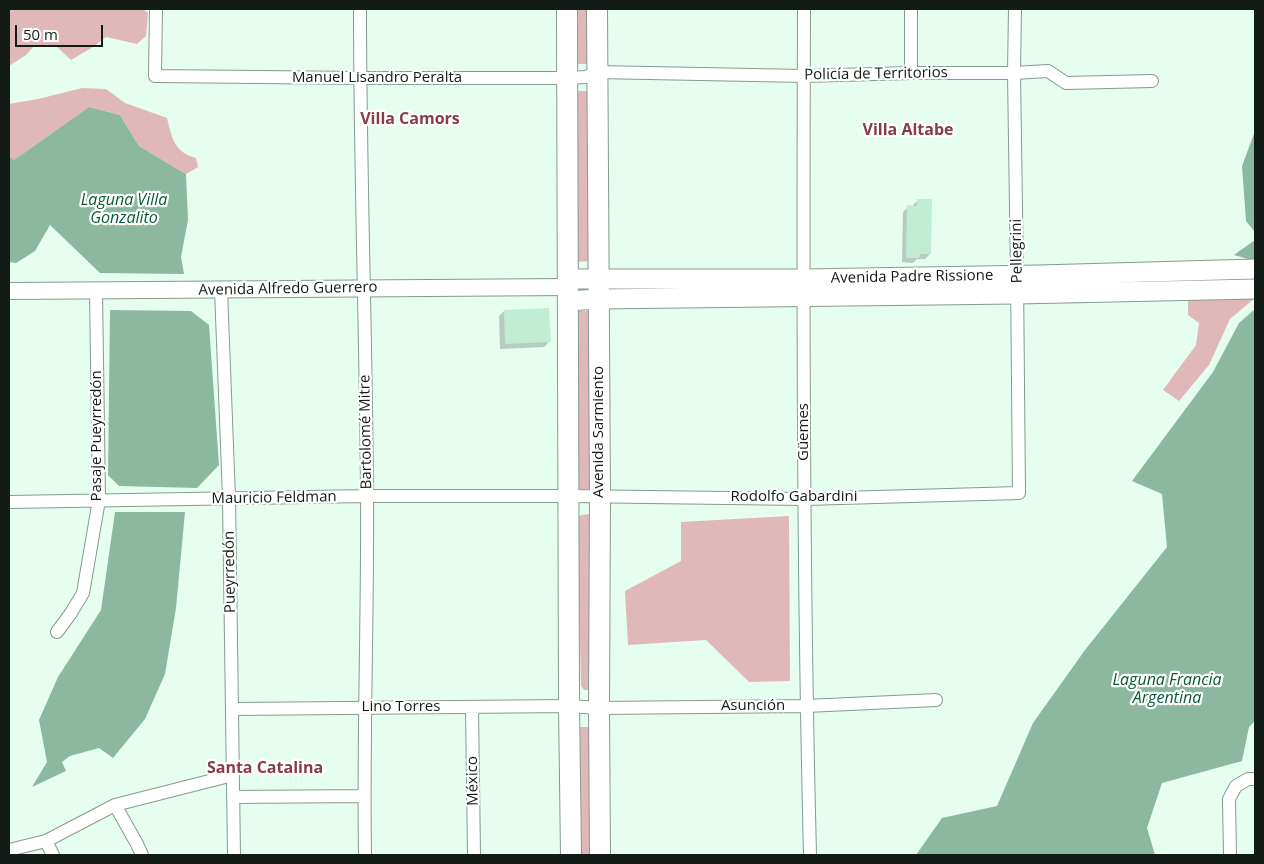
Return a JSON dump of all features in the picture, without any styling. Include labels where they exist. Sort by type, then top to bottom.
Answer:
[{"type":"main road","name":"Avenida Sarmiento","points":[[568,9],[569,706],[572,855]]},
{"type":"main road","name":"Avenida Sarmiento","points":[[597,9],[600,855]]},
{"type":"main road","name":"Avenida Padre Rissione","points":[[568,289],[598,299],[1017,275],[1255,269]]},
{"type":"main road","name":"Avenida Padre Rissione","points":[[568,289],[598,278],[803,288],[1017,294],[1255,289]]},
{"type":"street","name":"Manuel Lisandro Peralta","points":[[156,9],[154,76],[568,78],[586,77],[597,72]]},
{"type":"street","name":"Bartolomé Mitre","points":[[360,9],[367,496],[365,855]]},
{"type":"street","name":"Güemes","points":[[804,9],[803,288],[806,706],[810,855]]},
{"type":"street","points":[[911,73],[912,9]]},
{"type":"street","name":"Pellegrini","points":[[1015,9],[1014,73],[1019,493]]},
{"type":"street","name":"Policía de Territorios","points":[[597,72],[804,76],[1048,71],[1066,83],[1152,81]]},
{"type":"street","name":"Avenida Alfredo Guerrero","points":[[9,290],[568,289]]},
{"type":"street","name":"Pasaje Pueyrredón","points":[[57,632],[83,593],[99,500],[96,290]]},
{"type":"street","name":"Pueyrredón","points":[[221,290],[229,498],[234,855]]},
{"type":"street","name":"Rodolfo Gabardini","points":[[570,496],[805,499],[1019,493]]},
{"type":"street","name":"Mauricio Feldman","points":[[9,502],[367,496],[570,496]]},
{"type":"street","name":"Asunción","points":[[569,706],[599,708],[806,706],[936,700]]},
{"type":"street","name":"Lino Torres","points":[[232,709],[569,706]]},
{"type":"street","name":"México","points":[[472,707],[474,855]]},
{"type":"street","points":[[9,850],[46,841],[115,805],[233,775]]},
{"type":"street","points":[[1230,855],[1229,799],[1236,786],[1248,779],[1255,779]]},
{"type":"street","points":[[233,797],[364,796]]},
{"type":"street","points":[[115,805],[142,855]]},
{"type":"street","points":[[46,841],[53,855]]},
{"type":"shaded area","points":[[9,9],[143,9],[148,13],[146,36],[137,44],[106,37],[71,60],[57,47],[35,45],[26,55],[9,66]]},
{"type":"shaded area","points":[[575,9],[591,9],[591,64],[574,64]]},
{"type":"shaded area","points":[[82,88],[106,89],[125,103],[167,118],[178,148],[196,158],[198,167],[186,174],[139,146],[120,115],[89,107],[14,160],[9,156],[9,104]]},
{"type":"shaded area","points":[[574,91],[591,91],[593,261],[576,262]]},
{"type":"shaded area","points":[[1188,298],[1255,298],[1230,319],[1209,365],[1179,401],[1163,390],[1196,345],[1199,323],[1188,315]]},
{"type":"shaded area","points":[[575,311],[591,311],[591,489],[575,489]]},
{"type":"shaded area","points":[[590,514],[593,518],[592,690],[584,690],[581,686],[577,518],[581,515]]},
{"type":"shaded area","points":[[789,516],[790,681],[749,682],[706,640],[628,645],[625,591],[681,561],[681,522]]},
{"type":"shaded area","points":[[578,727],[595,727],[594,855],[577,855]]},
{"type":"water","name":"Laguna Villa Gonzalito","points":[[89,107],[120,115],[139,146],[186,174],[188,220],[181,257],[184,274],[100,273],[50,225],[35,251],[16,263],[9,262],[9,156],[14,160]]},
{"type":"water","points":[[1255,131],[1255,232],[1246,221],[1242,166]]},
{"type":"water","points":[[1255,240],[1255,261],[1234,255]]},
{"type":"water","name":"Laguna Francia Argentina","points":[[1255,309],[1255,721],[1249,727],[1242,761],[1162,783],[1147,828],[1155,855],[916,855],[942,818],[997,806],[1033,723],[1085,650],[1167,547],[1162,494],[1132,481],[1213,372],[1239,323]]},
{"type":"water","points":[[110,310],[191,311],[209,325],[219,465],[197,488],[119,486],[108,475]]},
{"type":"water","points":[[115,512],[185,512],[176,608],[165,674],[145,719],[113,758],[99,748],[70,756],[62,762],[66,771],[32,787],[47,762],[39,720],[58,677],[101,610]]},
{"type":"building","points":[[917,199],[932,199],[931,254],[920,254],[919,258],[906,258],[907,205],[917,206]]},
{"type":"building","points":[[549,308],[551,342],[505,344],[504,310]]},
{"type":"district","name":"Villa Camors","points":[[410,119]]},
{"type":"district","name":"Villa Altabe","points":[[908,130]]},
{"type":"district","name":"Santa Catalina","points":[[265,768]]}]
